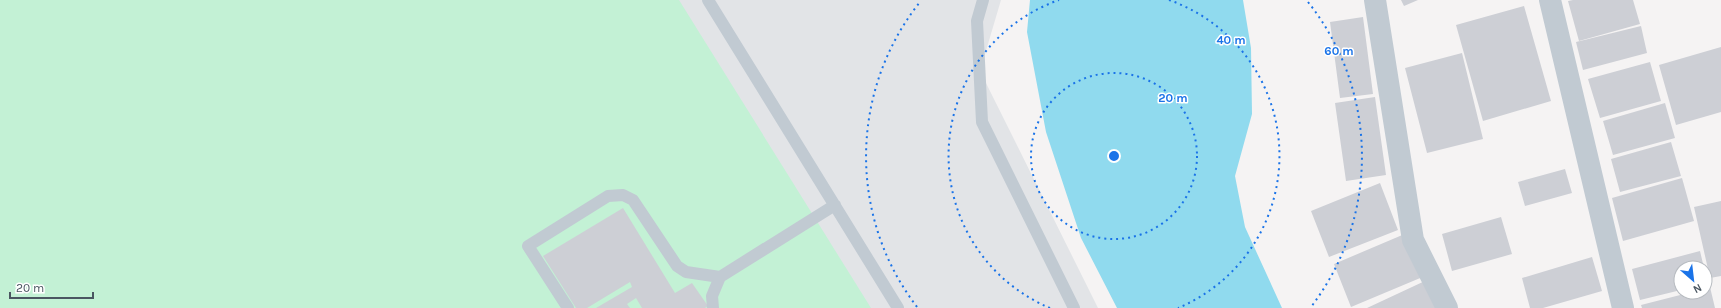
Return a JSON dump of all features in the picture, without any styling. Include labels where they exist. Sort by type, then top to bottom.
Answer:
[{"type":"street","points":[[1375,0],[1413,240],[1447,308]]},
{"type":"street","points":[[1550,0],[1623,308]]},
{"type":"lane","points":[[708,0],[898,308]]},
{"type":"lane","points":[[983,0],[976,21],[982,122],[1074,308]]},
{"type":"lane","points":[[568,308],[528,246],[608,196],[623,195],[633,200],[677,266],[686,272],[720,277]]},
{"type":"lane","points":[[713,308],[712,296],[720,277],[835,204]]},
{"type":"shaded area","points":[[0,0],[1001,0],[980,71],[1098,308],[0,308]]},
{"type":"green space","points":[[0,0],[679,0],[871,308],[0,308]]},
{"type":"water","points":[[1030,0],[1243,0],[1251,48],[1252,114],[1235,176],[1245,227],[1282,308],[1117,308],[1081,238],[1046,132],[1027,32]]},
{"type":"building","points":[[1401,0],[1418,0],[1404,6]]},
{"type":"building","points":[[1633,0],[1640,24],[1579,41],[1568,1]]},
{"type":"building","points":[[1524,6],[1551,101],[1483,121],[1456,25]]},
{"type":"building","points":[[1363,17],[1373,94],[1340,98],[1330,22]]},
{"type":"building","points":[[1641,26],[1647,53],[1583,70],[1576,42]]},
{"type":"building","points":[[1721,47],[1721,112],[1676,125],[1659,65]]},
{"type":"building","points":[[1462,53],[1483,139],[1427,153],[1405,68]]},
{"type":"building","points":[[1650,62],[1661,101],[1600,118],[1588,79]]},
{"type":"building","points":[[1375,97],[1386,175],[1346,181],[1335,103]]},
{"type":"building","points":[[1665,103],[1675,138],[1613,155],[1603,121]]},
{"type":"building","points":[[1671,142],[1681,176],[1620,192],[1611,159]]},
{"type":"building","points":[[1565,169],[1572,193],[1525,206],[1518,182]]},
{"type":"building","points":[[1682,178],[1694,221],[1623,241],[1612,198]]},
{"type":"building","points":[[1380,183],[1398,230],[1329,257],[1311,211]]},
{"type":"building","points":[[1721,201],[1721,276],[1713,277],[1713,260],[1706,260],[1694,207]]},
{"type":"building","points":[[623,208],[675,293],[692,283],[708,306],[705,308],[642,308],[636,298],[627,304],[630,308],[596,308],[632,287],[630,282],[587,308],[576,308],[543,256]]},
{"type":"building","points":[[1501,217],[1512,254],[1452,271],[1442,234]]},
{"type":"building","points":[[1407,233],[1425,276],[1351,307],[1334,264]]},
{"type":"building","points":[[1700,251],[1702,260],[1673,260],[1673,292],[1640,300],[1632,269]]},
{"type":"building","points":[[1592,257],[1602,291],[1543,308],[1530,308],[1522,278]]},
{"type":"building","points":[[1427,280],[1440,308],[1367,308]]},
{"type":"building","points":[[1673,297],[1673,300],[1713,300],[1715,308],[1642,308],[1641,305]]}]
